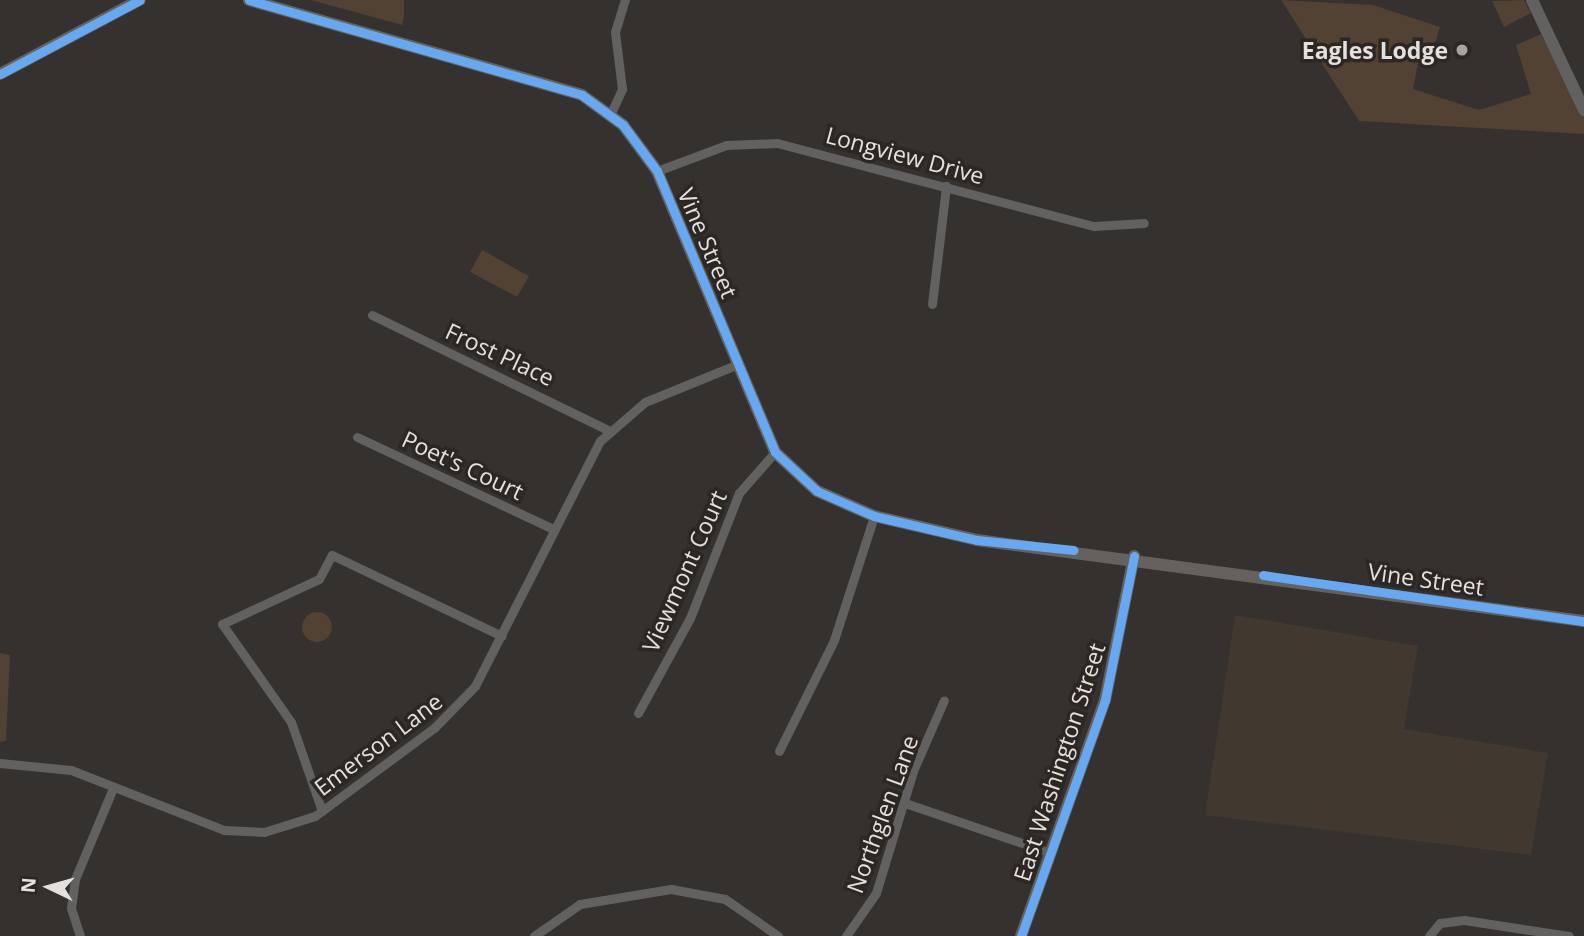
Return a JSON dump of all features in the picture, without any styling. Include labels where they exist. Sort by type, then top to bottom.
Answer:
[{"type":"main road","points":[[0,74],[140,0]]},
{"type":"main road","name":"Vine Street","points":[[249,0],[582,95],[610,115],[657,170],[775,452],[817,491],[874,516],[977,540],[1133,556],[1584,621]]},
{"type":"street","points":[[610,115],[622,89],[615,32],[625,0]]},
{"type":"street","points":[[1532,0],[1584,110]]},
{"type":"street","name":"Longview Drive","points":[[657,170],[718,147],[769,142],[1094,226],[1144,223]]},
{"type":"street","points":[[932,304],[946,186]]},
{"type":"street","name":"Frost Place","points":[[372,315],[610,431]]},
{"type":"street","name":"Emerson Lane","points":[[0,763],[57,766],[189,820],[243,833],[289,827],[322,811],[459,706],[502,636],[583,464],[610,431],[645,402],[738,364]]},
{"type":"street","name":"Poet's Court","points":[[357,437],[552,529]]},
{"type":"street","name":"Viewmont Court","points":[[638,713],[697,603],[739,493],[775,452]]},
{"type":"street","points":[[779,751],[834,640],[874,516]]},
{"type":"street","points":[[322,811],[291,722],[222,624],[319,579],[332,555],[502,636]]},
{"type":"street","name":"East Washington Street","points":[[1021,936],[1110,683],[1133,556]]},
{"type":"street","name":"Northglen Lane","points":[[846,936],[876,894],[905,803],[944,700]]},
{"type":"street","points":[[80,936],[72,911],[75,879],[113,788]]},
{"type":"street","points":[[905,803],[1051,853]]},
{"type":"street","points":[[534,936],[580,904],[671,889],[725,899],[778,936]]},
{"type":"street","points":[[1429,936],[1440,923],[1464,920],[1569,936]]},
{"type":"shaded area","points":[[311,0],[404,0],[404,18],[402,25]]},
{"type":"shaded area","points":[[1281,0],[1373,5],[1440,27],[1431,56],[1420,53],[1413,89],[1479,110],[1531,94],[1516,45],[1541,34],[1584,116],[1584,134],[1359,121]]},
{"type":"shaded area","points":[[1524,0],[1531,13],[1504,27],[1492,1]]},
{"type":"shaded area","points":[[482,250],[529,276],[517,297],[470,272]]},
{"type":"shaded area","points":[[317,612],[328,616],[332,627],[328,638],[317,642],[306,638],[302,627],[306,616]]},
{"type":"shaded area","points":[[1235,615],[1418,646],[1404,729],[1548,753],[1531,855],[1205,815]]},
{"type":"shaded area","points":[[0,653],[10,655],[6,741],[0,742]]},
{"type":"cycle path","points":[[0,74],[140,0]]},
{"type":"cycle path","points":[[249,0],[582,95],[623,125],[657,171],[775,452],[817,491],[874,516],[977,540],[1073,550]]},
{"type":"cycle path","points":[[1021,936],[1105,700],[1134,556]]},
{"type":"cycle path","points":[[1263,575],[1584,621]]},
{"type":"place","name":"Eagles Lodge","points":[[1462,50]]}]
